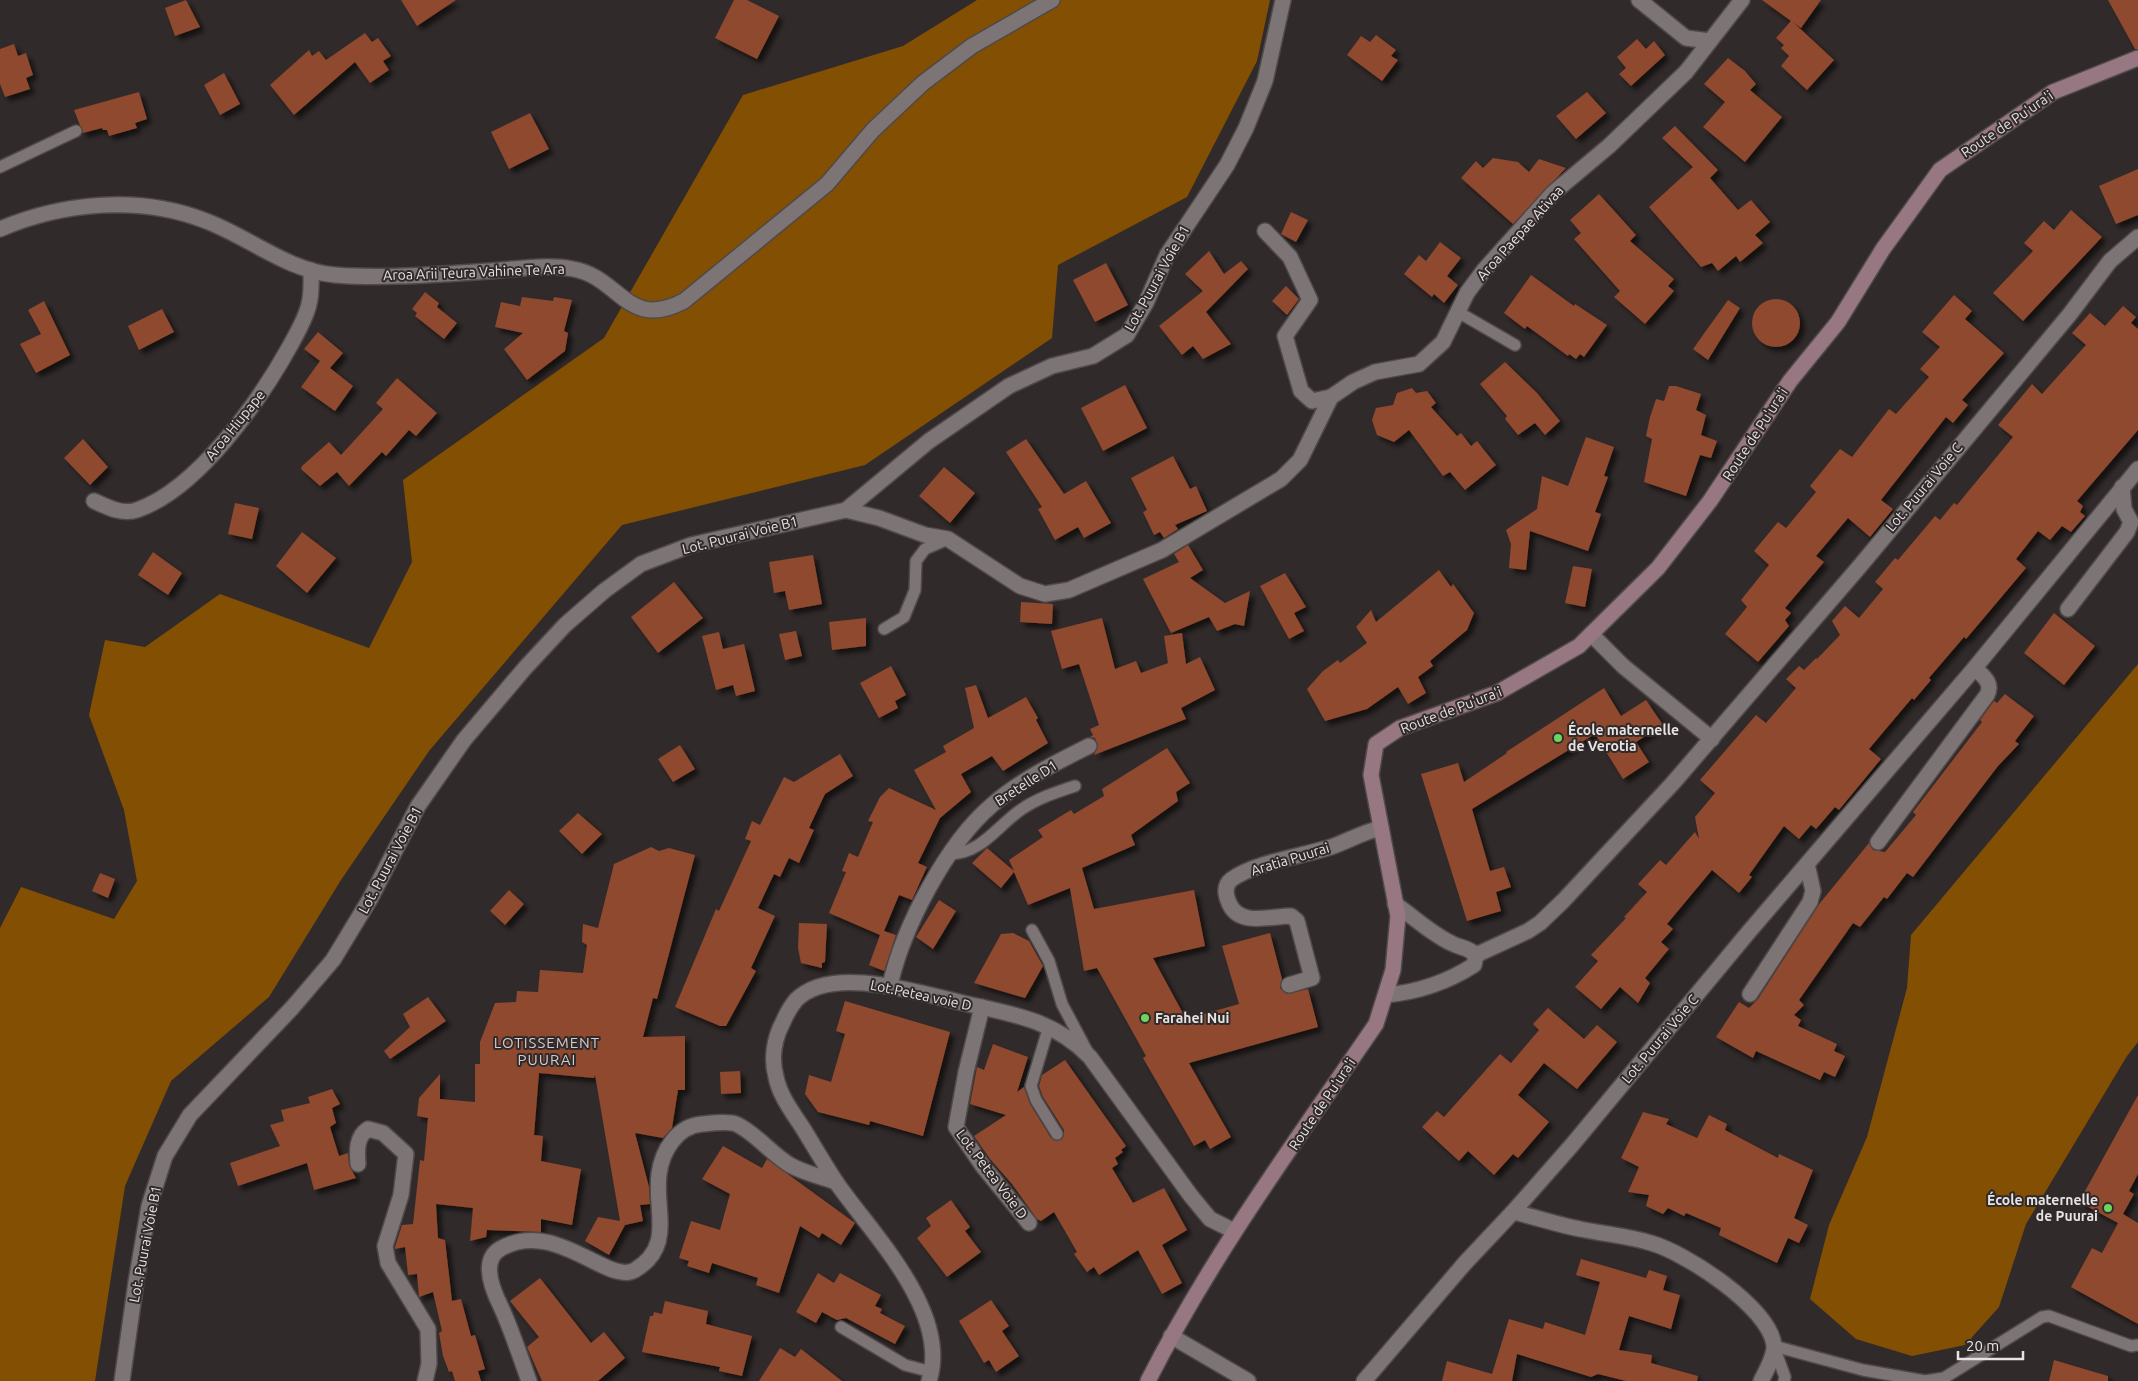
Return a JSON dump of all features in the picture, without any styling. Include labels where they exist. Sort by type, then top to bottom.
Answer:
[{"type":"main road","name":"Route de Pu'ura'i","points":[[1148,1381],[1171,1336],[1234,1231],[1376,1024],[1393,970],[1398,916],[1371,775],[1376,744],[1400,728],[1497,693],[1579,646],[1658,568],[1710,501],[1790,381],[1838,322],[1883,249],[1940,170],[2053,92],[2138,58]]},
{"type":"street","name":"Aroa Arii Teura Vahine Te Ara","points":[[0,230],[21,220],[62,209],[108,206],[161,208],[206,221],[311,270],[334,274],[432,274],[552,266],[575,269],[595,278],[634,306],[649,311],[669,309],[684,301],[827,184],[873,130],[923,83],[972,46],[1052,0]]},
{"type":"street","name":"Lot. Puurai Voie B1","points":[[122,1381],[136,1282],[150,1206],[165,1156],[190,1115],[292,1008],[332,960],[370,899],[418,806],[464,740],[525,668],[565,625],[641,564],[691,546],[846,510],[929,441],[1009,386],[1052,366],[1093,356],[1127,335],[1146,302],[1167,255],[1227,165],[1246,128],[1265,81],[1283,0]]},
{"type":"street","points":[[1639,0],[1686,38],[1710,42]]},
{"type":"street","name":"Aroa Paepae Ativaa","points":[[1331,396],[1352,382],[1375,372],[1419,364],[1443,342],[1467,293],[1484,270],[1542,205],[1686,72],[1742,0]]},
{"type":"street","points":[[1265,231],[1290,256],[1310,300],[1285,336],[1301,391],[1312,401],[1331,396]]},
{"type":"street","name":"Lot. Puurai Voie C","points":[[1386,995],[1433,987],[1451,980],[1474,965],[1476,955],[1528,931],[1563,901],[1712,739],[2052,336],[2110,261],[2138,237]]},
{"type":"street","name":"Aroa Hiupape","points":[[94,501],[116,511],[136,511],[182,484],[205,462],[235,429],[279,366],[309,306],[311,270]]},
{"type":"street","name":"Lot. Puurai Voie B1","points":[[846,510],[879,518],[925,535],[948,539],[1020,586],[1045,594],[1069,590],[1162,550],[1281,479],[1300,460],[1331,396]]},
{"type":"street","name":"Lot. Puurai Voie C","points":[[1364,1381],[1465,1263],[1513,1212],[1975,668],[2138,469]]},
{"type":"street","points":[[2068,609],[2127,532],[2131,522],[2124,509],[2122,487]]},
{"type":"street","points":[[1591,634],[1623,666],[1712,739]]},
{"type":"street","points":[[1878,842],[1987,695],[1990,689],[1988,682],[1975,668]]},
{"type":"street","name":"Bretelle D1","points":[[890,985],[896,957],[929,887],[970,828],[997,801],[1043,770],[1089,746]]},
{"type":"street","name":"Aratia Puurai","points":[[1289,985],[1312,978],[1297,921],[1291,916],[1248,919],[1235,912],[1226,895],[1227,886],[1231,879],[1251,870],[1332,846],[1381,828]]},
{"type":"street","points":[[1750,994],[1810,902],[1813,891],[1807,864]]},
{"type":"street","points":[[1395,904],[1419,924],[1452,944],[1470,949],[1476,955]]},
{"type":"street","name":"Lot.Petea voie D","points":[[930,1376],[932,1349],[926,1321],[918,1301],[906,1279],[836,1182],[785,1100],[776,1078],[774,1055],[777,1034],[797,999],[814,989],[833,983],[856,982],[890,985],[1026,1018],[1049,1026],[1076,1042],[1090,1057],[1191,1196],[1210,1219],[1234,1231]]},
{"type":"street","name":"Lot. Petea Voie D","points":[[982,1007],[966,1072],[956,1127],[982,1165],[1029,1224]]},
{"type":"street","points":[[529,1381],[511,1329],[493,1290],[489,1266],[491,1257],[505,1246],[521,1241],[542,1240],[566,1247],[592,1261],[619,1272],[633,1271],[646,1262],[656,1250],[661,1231],[659,1174],[668,1147],[682,1130],[696,1124],[735,1124],[790,1165],[836,1182]]},
{"type":"street","points":[[358,1164],[356,1149],[362,1133],[368,1130],[384,1133],[406,1154],[401,1195],[385,1246],[388,1264],[428,1329],[429,1364],[426,1381]]},
{"type":"street","points":[[1513,1212],[1580,1229],[1653,1243],[1691,1262],[1729,1287],[1753,1308],[1766,1326],[1774,1346],[1770,1364],[1761,1381]]},
{"type":"street","points":[[1171,1336],[1248,1381]]},
{"type":"lane","points":[[0,167],[76,131]]},
{"type":"lane","points":[[1458,312],[1515,344]]},
{"type":"lane","points":[[884,629],[904,617],[915,590],[916,561],[925,549],[948,539]]},
{"type":"lane","name":"Bretelle D1","points":[[951,854],[972,850],[1022,809],[1046,796],[1075,786]]},
{"type":"lane","points":[[1032,930],[1049,961],[1062,1004],[1090,1057]]},
{"type":"lane","points":[[1049,1026],[1031,1086],[1036,1100],[1057,1134]]},
{"type":"lane","points":[[1774,1346],[1863,1370],[1925,1381],[1944,1378],[2042,1317],[2049,1316],[2131,1346],[2138,1345]]},
{"type":"lane","points":[[841,1327],[905,1366],[930,1376]]},
{"type":"lane","points":[[1774,1346],[1785,1377],[1784,1381]]},
{"type":"shaded area","points":[[977,0],[1270,0],[1257,61],[1187,197],[1058,265],[1052,338],[865,465],[622,525],[429,751],[341,880],[269,997],[171,1081],[125,1186],[95,1381],[0,1381],[0,928],[21,887],[114,919],[137,881],[124,810],[89,715],[105,640],[145,647],[220,594],[369,648],[412,562],[403,480],[604,338],[743,95],[903,46]]},
{"type":"shaded area","points":[[2138,664],[2138,1042],[2127,1056],[2026,1224],[1999,1307],[1965,1345],[1912,1356],[1856,1339],[1810,1299],[1829,1225],[1867,1137],[1907,988],[1911,935]]},
{"type":"building","points":[[186,0],[200,27],[175,36],[165,8]]},
{"type":"building","points":[[401,0],[456,0],[417,26]]},
{"type":"building","points":[[734,0],[747,0],[779,16],[757,59],[715,38]]},
{"type":"building","points":[[1762,0],[1821,0],[1801,28],[1793,22],[1834,60],[1807,90],[1781,66],[1789,56],[1781,48],[1784,45],[1776,38],[1791,21]]},
{"type":"building","points":[[2108,0],[2138,0],[2138,49],[2135,49]]},
{"type":"building","points":[[365,33],[372,42],[378,38],[391,56],[383,61],[389,70],[370,83],[355,62],[294,115],[270,85],[309,50],[312,56],[319,51],[326,60]]},
{"type":"building","points":[[1376,35],[1396,50],[1391,56],[1398,60],[1382,81],[1347,55],[1361,36],[1370,42]]},
{"type":"building","points":[[1637,39],[1646,49],[1654,41],[1665,55],[1631,86],[1619,74],[1626,68],[1617,57]]},
{"type":"building","points":[[14,44],[18,56],[26,53],[33,75],[26,78],[30,89],[5,97],[0,84],[0,49]]},
{"type":"building","points":[[1728,58],[1745,71],[1756,84],[1750,90],[1782,117],[1745,162],[1703,127],[1725,102],[1704,84]]},
{"type":"building","points":[[224,73],[240,104],[220,115],[204,85]]},
{"type":"building","points":[[139,92],[147,119],[135,123],[137,128],[109,136],[107,130],[102,128],[83,133],[74,110]]},
{"type":"building","points":[[1587,92],[1606,113],[1576,139],[1556,116]]},
{"type":"building","points":[[530,113],[549,149],[509,169],[491,132]]},
{"type":"building","points":[[1675,126],[1718,170],[1710,178],[1738,210],[1751,200],[1770,222],[1755,235],[1763,243],[1740,262],[1736,256],[1718,271],[1712,263],[1701,267],[1649,207],[1693,167],[1662,138]]},
{"type":"building","points":[[1493,158],[1518,162],[1529,172],[1539,159],[1566,168],[1513,224],[1461,178],[1476,161],[1483,168]]},
{"type":"building","points":[[2138,169],[2138,215],[2116,224],[2099,186]]},
{"type":"building","points":[[1599,194],[1636,235],[1630,241],[1674,279],[1668,286],[1674,291],[1645,324],[1614,297],[1620,291],[1574,239],[1581,233],[1570,220]]},
{"type":"building","points":[[2071,210],[2102,237],[2023,321],[1993,293],[2033,251],[2024,243],[2044,221],[2054,230]]},
{"type":"building","points":[[1291,212],[1308,220],[1296,242],[1281,234]]},
{"type":"building","points":[[1440,242],[1461,258],[1447,276],[1458,285],[1444,303],[1434,294],[1432,297],[1404,274],[1419,255],[1426,261]]},
{"type":"building","points":[[1209,251],[1224,274],[1241,261],[1248,269],[1206,312],[1231,344],[1203,359],[1193,346],[1182,355],[1159,326],[1203,291],[1185,274]]},
{"type":"building","points":[[1106,263],[1128,305],[1095,322],[1073,280]]},
{"type":"building","points":[[1531,275],[1574,306],[1575,304],[1607,325],[1584,357],[1580,354],[1576,359],[1569,354],[1568,356],[1527,326],[1525,329],[1504,313]]},
{"type":"building","points":[[1286,286],[1299,299],[1287,315],[1272,301]]},
{"type":"building","points":[[425,292],[439,303],[437,307],[457,323],[444,339],[415,316],[417,313],[412,309]]},
{"type":"building","points":[[1954,295],[1972,311],[1965,319],[2004,353],[1962,400],[1968,405],[1953,423],[1946,417],[1881,500],[1893,509],[1870,537],[1848,518],[1816,556],[1824,562],[1785,608],[1791,613],[1785,620],[1789,626],[1758,662],[1725,634],[1747,607],[1741,600],[1769,565],[1754,551],[1778,522],[1786,528],[1816,492],[1810,486],[1840,449],[1852,457],[1889,409],[1896,414],[1929,377],[1920,369],[1940,347],[1922,332]]},
{"type":"building","points":[[522,297],[553,301],[554,297],[572,300],[564,331],[568,333],[565,351],[527,380],[504,349],[523,333],[495,327],[501,302],[520,306]]},
{"type":"building","points":[[1776,299],[1785,301],[1793,306],[1798,314],[1800,323],[1798,332],[1793,340],[1785,345],[1776,347],[1767,345],[1759,340],[1754,332],[1752,323],[1754,314],[1759,306],[1767,301]]},
{"type":"building","points":[[1728,300],[1740,308],[1708,360],[1693,349]]},
{"type":"building","points":[[44,301],[70,355],[36,373],[20,344],[41,334],[28,310]]},
{"type":"building","points":[[2123,306],[2136,317],[2131,323],[2138,329],[2138,430],[2077,501],[2083,506],[2080,512],[2085,516],[2071,532],[2062,526],[2050,540],[2038,531],[2016,559],[2026,568],[1966,639],[1964,637],[1929,678],[1931,680],[1914,700],[1912,698],[1869,749],[1881,759],[1839,810],[1835,807],[1816,829],[1811,825],[1799,839],[1784,826],[1749,875],[1752,877],[1739,893],[1712,870],[1667,924],[1673,929],[1661,942],[1669,949],[1645,978],[1650,983],[1638,1003],[1620,987],[1601,1009],[1575,987],[1598,961],[1591,955],[1626,918],[1624,917],[1647,892],[1638,884],[1660,860],[1666,865],[1695,832],[1699,839],[1695,817],[1715,793],[1700,780],[1756,715],[1766,723],[1796,688],[1786,679],[1799,666],[1804,670],[1840,635],[1832,621],[1845,606],[1859,618],[1883,589],[1875,582],[1895,558],[1898,560],[1935,516],[1940,520],[1954,503],[1957,505],[2013,437],[1998,425],[2032,384],[2042,394],[2086,345],[2072,333],[2090,313],[2105,326]]},
{"type":"building","points":[[162,309],[174,332],[139,350],[128,326]]},
{"type":"building","points":[[318,332],[343,353],[330,368],[353,386],[335,411],[301,387],[320,361],[304,349]]},
{"type":"building","points":[[1505,362],[1537,393],[1560,421],[1545,435],[1535,423],[1518,435],[1505,419],[1507,416],[1480,384]]},
{"type":"building","points":[[397,378],[437,413],[416,436],[409,430],[386,456],[382,452],[349,486],[337,472],[320,486],[301,469],[302,466],[329,442],[341,455],[383,409],[376,403]]},
{"type":"building","points":[[1125,385],[1147,428],[1103,451],[1081,408]]},
{"type":"building","points":[[1669,386],[1676,386],[1701,394],[1696,410],[1706,415],[1701,435],[1717,441],[1711,458],[1700,455],[1686,496],[1644,482],[1652,439],[1646,436],[1650,417],[1656,399],[1664,401]]},
{"type":"building","points":[[1412,388],[1416,393],[1427,391],[1436,403],[1431,407],[1457,436],[1461,433],[1471,446],[1477,441],[1496,465],[1465,490],[1450,472],[1443,476],[1409,430],[1394,442],[1377,435],[1372,420],[1376,408],[1393,405],[1397,393]]},
{"type":"building","points":[[1586,437],[1614,447],[1604,476],[1608,477],[1595,512],[1601,514],[1588,551],[1530,531],[1526,570],[1509,568],[1511,544],[1506,530],[1537,509],[1542,476],[1568,486]]},
{"type":"building","points":[[83,439],[108,467],[90,485],[64,458]]},
{"type":"building","points":[[1026,439],[1064,494],[1086,481],[1111,523],[1084,538],[1078,527],[1055,540],[1038,509],[1042,507],[1006,452]]},
{"type":"building","points":[[1173,456],[1190,489],[1196,486],[1207,511],[1175,525],[1178,529],[1164,538],[1160,532],[1154,535],[1143,512],[1147,510],[1131,478]]},
{"type":"building","points":[[944,467],[975,493],[950,523],[919,496]]},
{"type":"building","points":[[235,503],[259,508],[252,539],[228,534]]},
{"type":"building","points":[[302,532],[336,558],[307,593],[276,566]]},
{"type":"building","points":[[1188,545],[1203,570],[1190,578],[1225,603],[1250,591],[1244,626],[1235,624],[1217,631],[1209,617],[1171,633],[1143,579],[1179,562],[1174,554]]},
{"type":"building","points":[[153,552],[182,573],[168,595],[138,575]]},
{"type":"building","points":[[813,555],[822,604],[789,610],[785,591],[774,593],[769,562]]},
{"type":"building","points":[[1573,566],[1592,569],[1585,607],[1565,603]]},
{"type":"building","points":[[1439,570],[1451,587],[1453,584],[1474,613],[1467,630],[1430,661],[1433,666],[1418,677],[1426,693],[1408,704],[1398,687],[1367,709],[1325,721],[1307,689],[1323,671],[1338,660],[1340,663],[1367,643],[1356,627],[1371,610],[1376,622]]},
{"type":"building","points":[[1285,573],[1306,607],[1294,613],[1304,631],[1289,639],[1260,586]]},
{"type":"building","points":[[674,582],[703,618],[658,653],[631,617]]},
{"type":"building","points":[[1021,602],[1053,604],[1052,624],[1020,622]]},
{"type":"building","points":[[2054,613],[2095,646],[2064,685],[2024,653]]},
{"type":"building","points":[[866,618],[866,646],[832,650],[829,622]]},
{"type":"building","points":[[1102,618],[1115,669],[1136,661],[1141,673],[1168,663],[1164,636],[1182,633],[1186,664],[1200,657],[1215,690],[1181,708],[1186,719],[1094,755],[1098,746],[1095,738],[1090,737],[1093,735],[1090,729],[1099,725],[1079,664],[1062,669],[1051,631]]},
{"type":"building","points":[[796,631],[802,656],[785,660],[779,634]]},
{"type":"building","points":[[719,632],[723,649],[744,644],[755,691],[736,696],[733,685],[716,690],[702,636]]},
{"type":"building","points":[[891,666],[906,695],[895,701],[898,708],[879,718],[860,683]]},
{"type":"building","points":[[976,685],[988,718],[1026,697],[1038,718],[1036,720],[1048,743],[1003,771],[992,756],[961,774],[971,792],[940,818],[918,863],[927,867],[912,900],[899,895],[884,931],[896,935],[884,971],[869,965],[880,935],[829,913],[846,872],[842,871],[849,853],[858,857],[873,822],[868,821],[880,797],[889,788],[936,810],[914,770],[946,752],[943,746],[974,728],[965,688]]},
{"type":"building","points":[[1604,688],[1621,716],[1646,700],[1663,725],[1636,742],[1649,762],[1623,779],[1595,734],[1472,809],[1490,871],[1504,867],[1511,887],[1496,892],[1501,911],[1467,921],[1421,774],[1458,763],[1464,782]]},
{"type":"building","points":[[2005,694],[2034,716],[2015,741],[2019,744],[1998,766],[1913,877],[1907,873],[1887,899],[1884,897],[1860,927],[1853,923],[1799,1000],[1804,1005],[1794,1015],[1801,1020],[1798,1026],[1837,1044],[1834,1051],[1845,1056],[1835,1077],[1824,1072],[1820,1080],[1756,1051],[1753,1058],[1716,1037],[1739,1002],[1749,1008],[1758,999],[1820,903],[1869,843],[1873,850],[1885,852],[1916,815],[1913,812],[1982,722],[1980,720],[1994,701],[1997,703]]},
{"type":"building","points":[[680,745],[695,769],[673,782],[658,759]]},
{"type":"building","points":[[1167,748],[1190,783],[1176,792],[1178,801],[1131,835],[1135,845],[1082,868],[1094,909],[1194,890],[1205,946],[1153,958],[1186,1019],[1239,1004],[1222,946],[1270,933],[1282,979],[1280,988],[1287,994],[1308,989],[1318,1027],[1189,1063],[1231,1137],[1210,1149],[1205,1140],[1194,1146],[1143,1058],[1146,1056],[1097,968],[1084,971],[1070,888],[1028,905],[1014,872],[1001,888],[972,863],[987,848],[1014,871],[1009,860],[1043,837],[1038,830],[1071,810],[1074,814],[1104,796],[1102,789]]},
{"type":"building","points":[[840,754],[853,776],[825,794],[809,828],[814,830],[799,863],[789,858],[780,877],[774,874],[758,908],[775,916],[751,968],[756,971],[726,1026],[720,1026],[675,1007],[716,909],[719,911],[751,841],[745,839],[752,821],[760,825],[784,777],[794,782]]},
{"type":"building","points":[[578,813],[602,834],[582,854],[559,831]]},
{"type":"building","points":[[651,847],[659,851],[669,848],[695,855],[657,999],[653,998],[643,1037],[685,1036],[685,1090],[678,1090],[672,1128],[663,1138],[635,1133],[649,1187],[650,1204],[640,1205],[643,1221],[625,1225],[609,1255],[585,1241],[598,1217],[620,1221],[595,1075],[594,1078],[539,1073],[534,1135],[543,1136],[541,1161],[581,1169],[572,1225],[541,1219],[541,1232],[487,1230],[486,1237],[470,1241],[473,1208],[436,1204],[438,1238],[445,1240],[452,1301],[461,1299],[471,1336],[475,1335],[485,1369],[478,1371],[481,1381],[455,1381],[452,1371],[449,1372],[443,1356],[439,1333],[442,1331],[433,1292],[419,1297],[417,1274],[408,1275],[405,1247],[395,1249],[402,1225],[413,1224],[420,1160],[424,1161],[428,1118],[417,1116],[419,1098],[440,1074],[440,1099],[475,1102],[475,1064],[480,1064],[480,1042],[495,1003],[516,1002],[517,991],[538,992],[540,970],[583,973],[587,945],[582,942],[583,924],[598,928],[614,864]]},
{"type":"building","points":[[100,873],[115,879],[108,898],[92,891]]},
{"type":"building","points":[[509,890],[524,904],[505,925],[490,911]]},
{"type":"building","points":[[939,900],[956,911],[933,949],[916,937]]},
{"type":"building","points":[[799,923],[827,924],[825,962],[822,963],[822,968],[801,963],[798,948]]},
{"type":"building","points":[[1013,933],[1029,941],[1043,966],[1025,998],[974,983],[1001,934]]},
{"type":"building","points":[[428,997],[446,1021],[390,1059],[384,1051],[410,1027],[403,1014]]},
{"type":"building","points":[[845,1001],[950,1032],[923,1136],[870,1121],[869,1125],[818,1112],[805,1094],[809,1075],[831,1082],[845,1034],[836,1031]]},
{"type":"building","points":[[1548,1008],[1584,1039],[1597,1025],[1617,1042],[1577,1089],[1544,1063],[1518,1095],[1549,1122],[1518,1158],[1513,1154],[1494,1175],[1468,1151],[1459,1161],[1422,1127],[1437,1111],[1444,1117],[1500,1054],[1511,1063],[1539,1030],[1533,1024]]},
{"type":"building","points":[[993,1044],[1028,1057],[1017,1092],[1024,1087],[1030,1104],[1051,1138],[1057,1141],[1063,1138],[1064,1130],[1043,1097],[1039,1086],[1042,1075],[1065,1060],[1126,1146],[1121,1150],[1123,1152],[1115,1158],[1118,1164],[1112,1168],[1133,1203],[1164,1188],[1187,1230],[1162,1245],[1182,1283],[1162,1294],[1138,1250],[1099,1275],[1094,1267],[1087,1272],[1074,1254],[1077,1252],[1054,1212],[1041,1221],[1037,1219],[974,1136],[1006,1115],[970,1104],[977,1067],[984,1070]]},
{"type":"building","points":[[740,1071],[741,1093],[721,1094],[720,1072]]},
{"type":"building","points":[[332,1089],[340,1104],[332,1108],[336,1123],[330,1127],[339,1156],[348,1153],[349,1165],[356,1178],[314,1190],[307,1163],[238,1186],[230,1163],[280,1146],[270,1125],[284,1121],[281,1110],[310,1103],[308,1097]]},
{"type":"building","name":"École maternelle de Puurai","points":[[2138,1095],[2138,1174],[2129,1191],[2134,1194],[2123,1214],[2138,1223],[2138,1324],[2071,1287],[2092,1248],[2102,1253],[2118,1223],[2079,1202]]},
{"type":"building","points":[[1643,1112],[1669,1119],[1666,1124],[1697,1138],[1709,1115],[1727,1124],[1725,1130],[1778,1158],[1779,1154],[1813,1170],[1794,1218],[1808,1225],[1799,1243],[1788,1238],[1777,1263],[1719,1235],[1721,1228],[1686,1213],[1684,1216],[1668,1208],[1663,1214],[1646,1206],[1649,1195],[1628,1192],[1639,1167],[1621,1158]]},
{"type":"building","points":[[723,1146],[762,1168],[767,1159],[855,1223],[841,1245],[822,1233],[819,1238],[800,1226],[779,1293],[756,1285],[758,1278],[712,1263],[709,1273],[687,1266],[689,1261],[679,1258],[691,1221],[720,1230],[730,1194],[702,1179]]},
{"type":"building","points":[[951,1200],[970,1227],[965,1231],[981,1252],[947,1277],[917,1238],[931,1226],[926,1218]]},
{"type":"building","points":[[1581,1259],[1646,1278],[1649,1270],[1667,1276],[1663,1290],[1680,1295],[1671,1329],[1629,1316],[1619,1350],[1652,1355],[1651,1363],[1698,1376],[1697,1381],[1626,1381],[1598,1374],[1591,1377],[1517,1354],[1512,1381],[1442,1381],[1447,1361],[1492,1374],[1509,1319],[1543,1329],[1545,1322],[1585,1335],[1600,1282],[1576,1275]]},
{"type":"building","points":[[818,1273],[834,1283],[840,1273],[881,1295],[875,1306],[882,1309],[880,1313],[905,1326],[895,1344],[846,1318],[837,1320],[822,1312],[816,1323],[796,1312]]},
{"type":"building","points":[[540,1278],[591,1343],[604,1332],[625,1358],[598,1381],[542,1381],[527,1347],[539,1337],[510,1301]]},
{"type":"building","points":[[991,1300],[1009,1326],[1002,1331],[1019,1356],[996,1372],[989,1360],[984,1363],[959,1321]]},
{"type":"building","points":[[665,1301],[708,1311],[706,1324],[752,1336],[742,1376],[719,1371],[720,1367],[642,1352],[650,1316],[653,1316],[654,1312],[662,1314]]},
{"type":"building","points":[[780,1348],[795,1357],[801,1349],[842,1381],[759,1381]]},
{"type":"building","points":[[2054,1360],[2108,1376],[2108,1381],[2049,1381]]},
{"type":"place","name":"École maternelle de Verotia","points":[[1558,738]]},
{"type":"place","name":"Farahei Nui","points":[[1145,1018]]},
{"type":"place","name":"École maternelle de Puurai","points":[[2108,1208]]},
{"type":"district","name":"LOTISSEMENT PUURAI","points":[[547,1052]]}]
